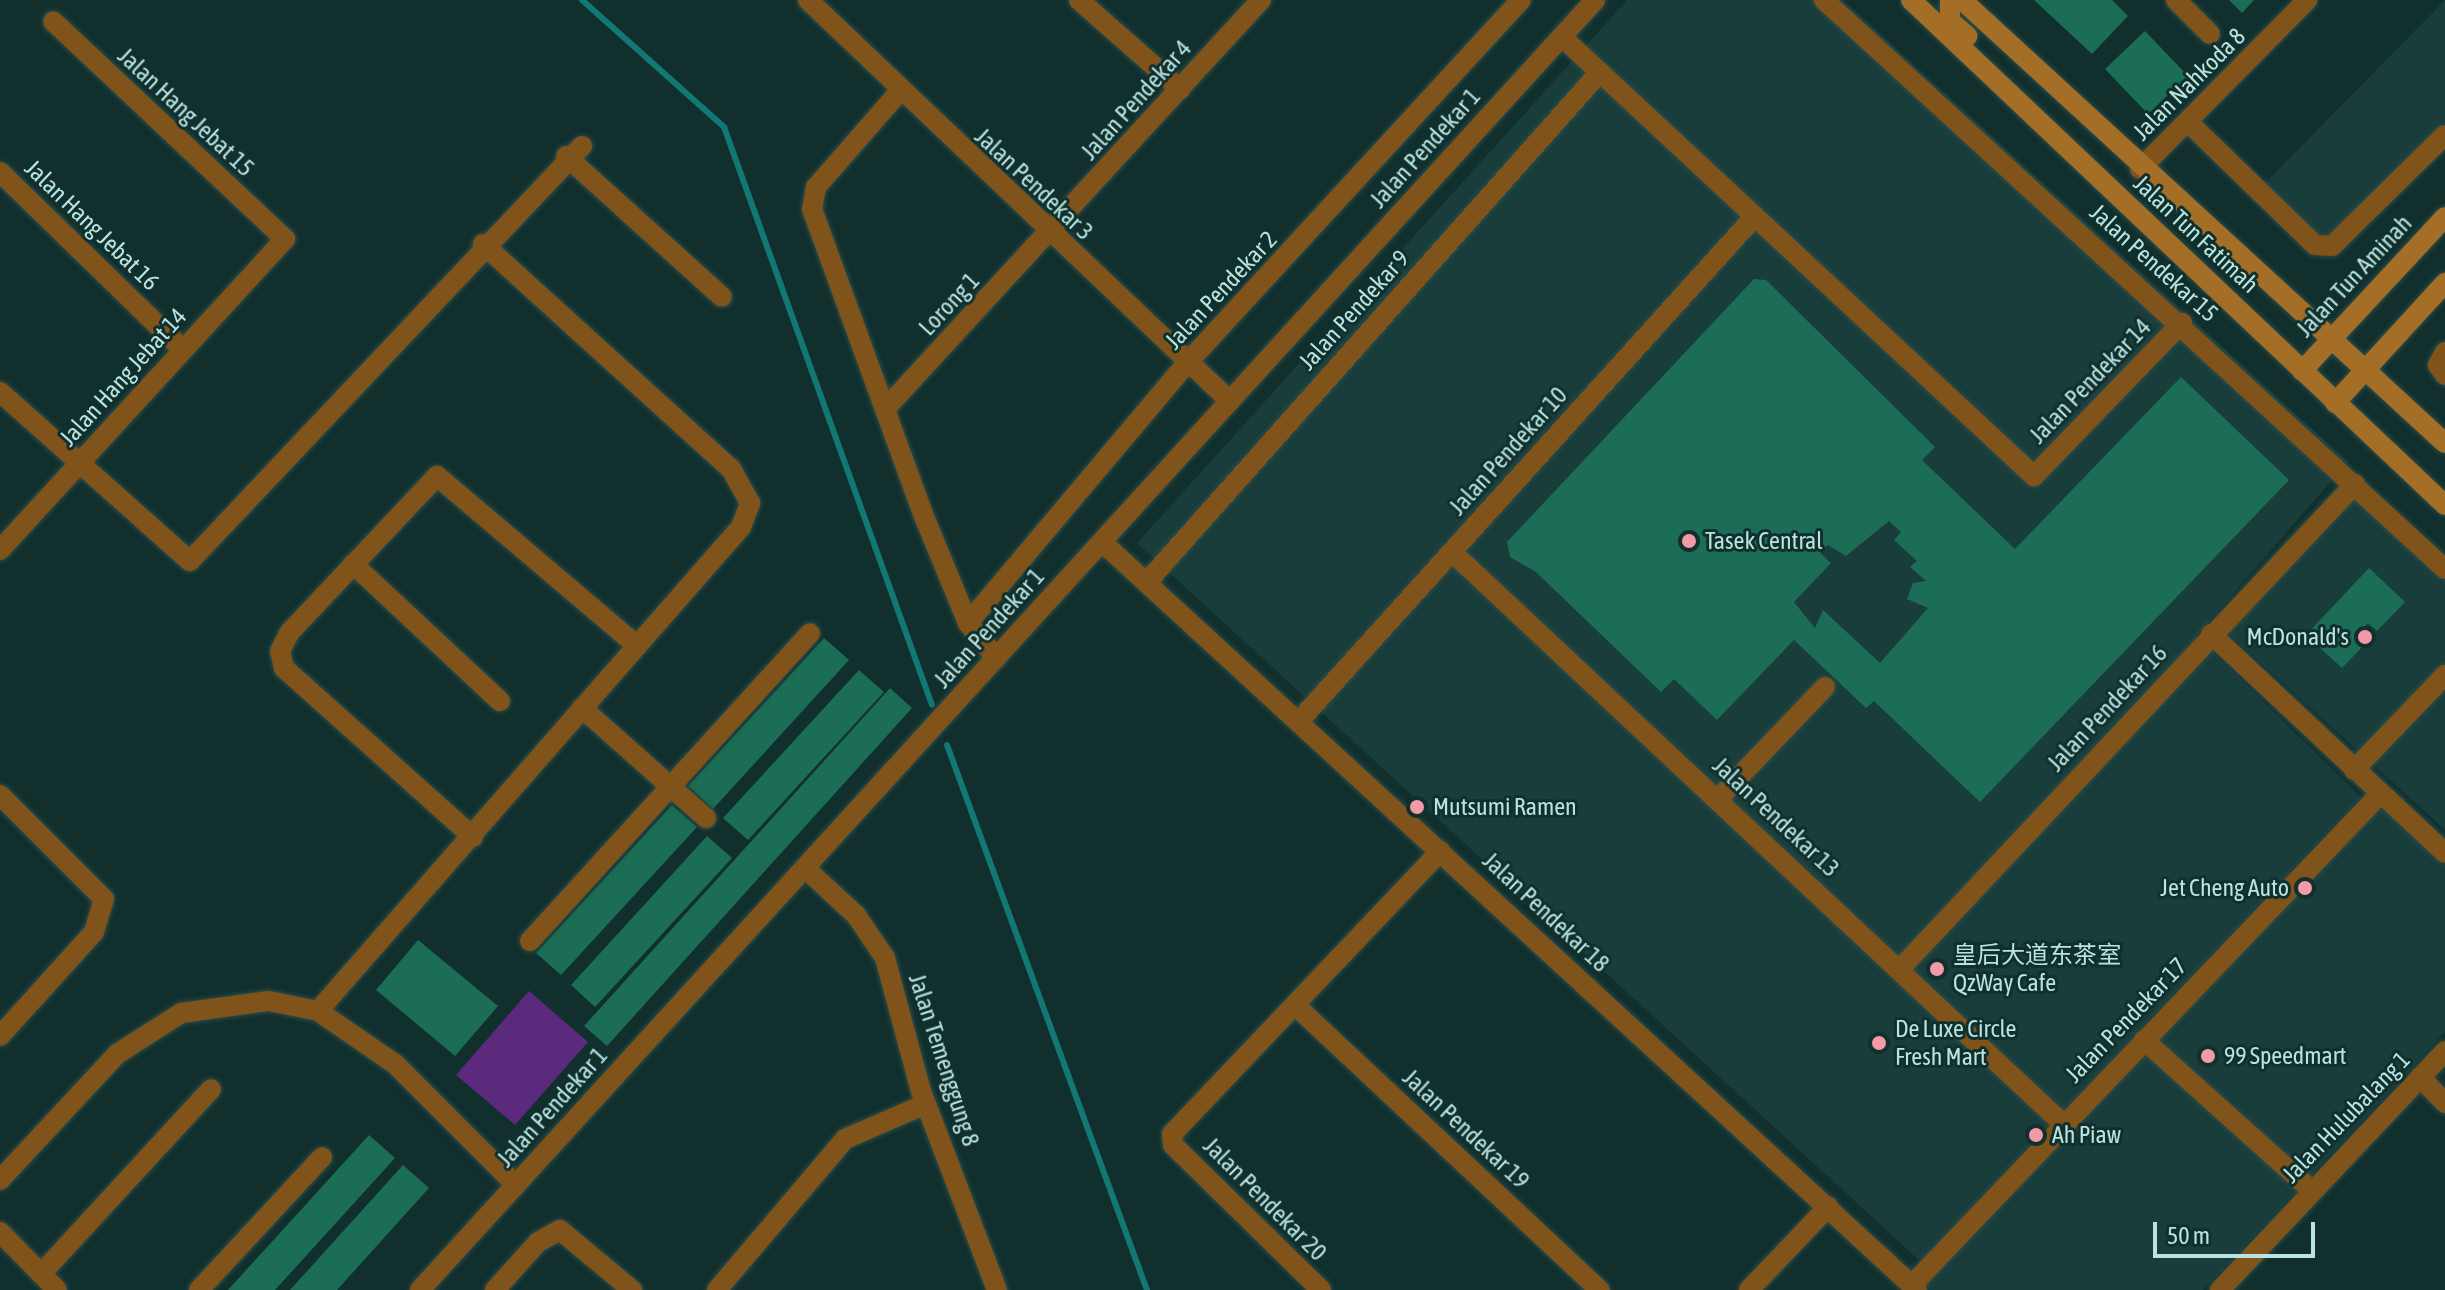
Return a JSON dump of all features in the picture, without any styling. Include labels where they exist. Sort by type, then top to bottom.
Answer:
[{"type":"main road","name":"Jalan Tun Fatimah","points":[[1911,0],[2445,505]]},
{"type":"main road","points":[[1950,0],[1950,21],[2011,76],[2012,96]]},
{"type":"main road","name":"Jalan Tun Fatimah","points":[[1971,3],[2140,169],[2333,337],[2445,443]]},
{"type":"main road","name":"Jalan Tun Aminah","points":[[2302,371],[2445,217]]},
{"type":"main road","points":[[2335,403],[2445,283]]},
{"type":"street","points":[[1079,0],[1180,89]]},
{"type":"street","name":"Jalan Pendekar 4","points":[[1049,235],[1261,0]]},
{"type":"street","name":"Jalan Pendekar 2","points":[[968,623],[1188,362],[1521,0]]},
{"type":"street","name":"Jalan Pendekar 1","points":[[420,1290],[1595,0]]},
{"type":"street","name":"Jalan Pendekar 15","points":[[1824,0],[2182,323],[2445,569]]},
{"type":"street","points":[[2176,0],[2210,34]]},
{"type":"street","name":"Jalan Nahkoda 8","points":[[2140,169],[2189,123],[2307,0]]},
{"type":"street","name":"Jalan Pendekar 3","points":[[821,5],[899,92],[1230,401]]},
{"type":"street","name":"Jalan Hang Jebat 15","points":[[53,21],[285,239]]},
{"type":"street","points":[[1562,37],[1755,216]]},
{"type":"street","name":"Jalan Pendekar 9","points":[[1147,582],[1600,72]]},
{"type":"street","points":[[899,92],[812,196],[968,623],[996,658]]},
{"type":"street","points":[[2189,123],[2315,245],[2332,246],[2445,135]]},
{"type":"street","points":[[0,392],[76,466],[190,561],[483,244],[574,151],[722,297]]},
{"type":"street","name":"Jalan Hang Jebat 16","points":[[0,172],[183,350]]},
{"type":"street","name":"Jalan Pendekar 14","points":[[1755,216],[2034,476],[2182,323]]},
{"type":"street","name":"Jalan Pendekar 10","points":[[1299,721],[1755,216]]},
{"type":"street","name":"Lorong 1","points":[[887,407],[1049,235]]},
{"type":"street","name":"Jalan Hang Jebat 14","points":[[0,550],[285,239]]},
{"type":"street","points":[[318,1011],[741,527],[750,503],[731,469],[483,244]]},
{"type":"street","points":[[2445,352],[2438,365],[2445,375]]},
{"type":"street","points":[[473,837],[284,668],[280,651],[289,633],[437,476],[636,645]]},
{"type":"street","name":"Jalan Pendekar 16","points":[[1900,969],[2355,484]]},
{"type":"street","name":"Jalan Pendekar 18","points":[[1102,542],[1915,1287]]},
{"type":"street","name":"Jalan Pendekar 13","points":[[1452,552],[2062,1123]]},
{"type":"street","points":[[353,564],[500,701]]},
{"type":"street","points":[[530,941],[810,633]]},
{"type":"street","points":[[2211,634],[2445,853]]},
{"type":"street","points":[[2354,770],[2445,675]]},
{"type":"street","points":[[1718,799],[1825,687]]},
{"type":"street","points":[[582,708],[706,818]]},
{"type":"street","name":"Jalan Pendekar 17","points":[[1915,1287],[2062,1123],[2380,794]]},
{"type":"street","points":[[0,795],[104,899],[94,932],[0,1035]]},
{"type":"street","points":[[1296,1006],[1441,851]]},
{"type":"street","name":"Jalan Temenggung 8","points":[[805,868],[856,915],[885,958],[926,1104],[997,1290]]},
{"type":"street","points":[[0,1180],[117,1054],[181,1013],[269,1001],[318,1011],[395,1064],[516,1185]]},
{"type":"street","name":"Jalan Pendekar 20","points":[[1296,1006],[1172,1134],[1173,1145],[1321,1290]]},
{"type":"street","name":"Jalan Pendekar 19","points":[[1296,1006],[1600,1290]]},
{"type":"street","points":[[2144,1040],[2311,1190]]},
{"type":"street","name":"Jalan Hulubalang 1","points":[[2220,1290],[2445,1051]]},
{"type":"street","points":[[2420,1077],[2445,1103]]},
{"type":"street","points":[[41,1274],[211,1089]]},
{"type":"street","points":[[717,1290],[845,1139],[926,1104]]},
{"type":"street","points":[[199,1290],[322,1157]]},
{"type":"street","points":[[1749,1290],[1828,1207]]},
{"type":"street","points":[[495,1290],[538,1242],[560,1230],[632,1290]]},
{"type":"street","points":[[0,1232],[57,1290]]},
{"type":"shaded area","points":[[1627,0],[1842,0],[2348,462],[2196,636],[2361,797],[1920,1261],[1137,543]]},
{"type":"shaded area","points":[[2445,0],[2445,124],[2349,227],[2319,238],[2264,184]]},
{"type":"shaded area","points":[[2354,495],[2445,577],[2445,830],[2226,631]]},
{"type":"shaded area","points":[[2381,805],[2445,865],[2445,1032],[2203,1290],[1930,1290],[1923,1284]]},
{"type":"shaded area","points":[[529,991],[588,1042],[515,1125],[456,1075]]},
{"type":"building","points":[[2034,0],[2112,0],[2128,16],[2092,54]]},
{"type":"building","points":[[2229,0],[2254,0],[2242,13]]},
{"type":"building","points":[[2145,31],[2188,76],[2148,114],[2105,69]]},
{"type":"building","name":"Tasek Central","points":[[1754,279],[1766,280],[1935,447],[1922,460],[2015,549],[2181,377],[2289,480],[1980,802],[1874,701],[1866,708],[1794,640],[1717,720],[1674,679],[1661,692],[1536,572],[1510,557],[1507,542]],"holes":[[[1889,521],[1901,532],[1894,540],[1917,561],[1910,567],[1926,581],[1913,583],[1907,599],[1928,608],[1880,663],[1823,610],[1815,628],[1794,602],[1831,563],[1820,553],[1828,545],[1846,556]]]},
{"type":"building","points":[[2369,568],[2405,602],[2377,631],[2368,623],[2358,633],[2367,642],[2342,668],[2306,635]]},
{"type":"building","points":[[824,638],[849,660],[713,809],[688,786]]},
{"type":"building","points":[[859,670],[884,692],[748,840],[723,818]]},
{"type":"building","points":[[890,688],[912,708],[607,1046],[584,1026]]},
{"type":"building","points":[[672,805],[697,827],[561,975],[536,953]]},
{"type":"building","points":[[707,836],[732,858],[595,1007],[571,985]]},
{"type":"building","points":[[418,940],[498,1006],[455,1056],[376,990]]},
{"type":"building","points":[[369,1135],[395,1158],[275,1290],[228,1290]]},
{"type":"building","points":[[403,1165],[429,1188],[337,1290],[290,1290]]},
{"type":"waterway","points":[[582,0],[724,127],[932,705]]},
{"type":"waterway","points":[[947,745],[1147,1290]]},
{"type":"place","name":"Tasek Central","points":[[1689,541]]},
{"type":"place","name":"McDonald's","points":[[2365,637]]},
{"type":"place","name":"Mutsumi Ramen","points":[[1417,807]]},
{"type":"place","name":"Jet Cheng Auto","points":[[2305,888]]},
{"type":"place","name":"皇后大道东茶室 QzWay Cafe","points":[[1937,969]]},
{"type":"place","name":"De Luxe Circle Fresh Mart","points":[[1879,1043]]},
{"type":"place","name":"99 Speedmart","points":[[2208,1056]]},
{"type":"place","name":"Ah Piaw","points":[[2036,1135]]}]
